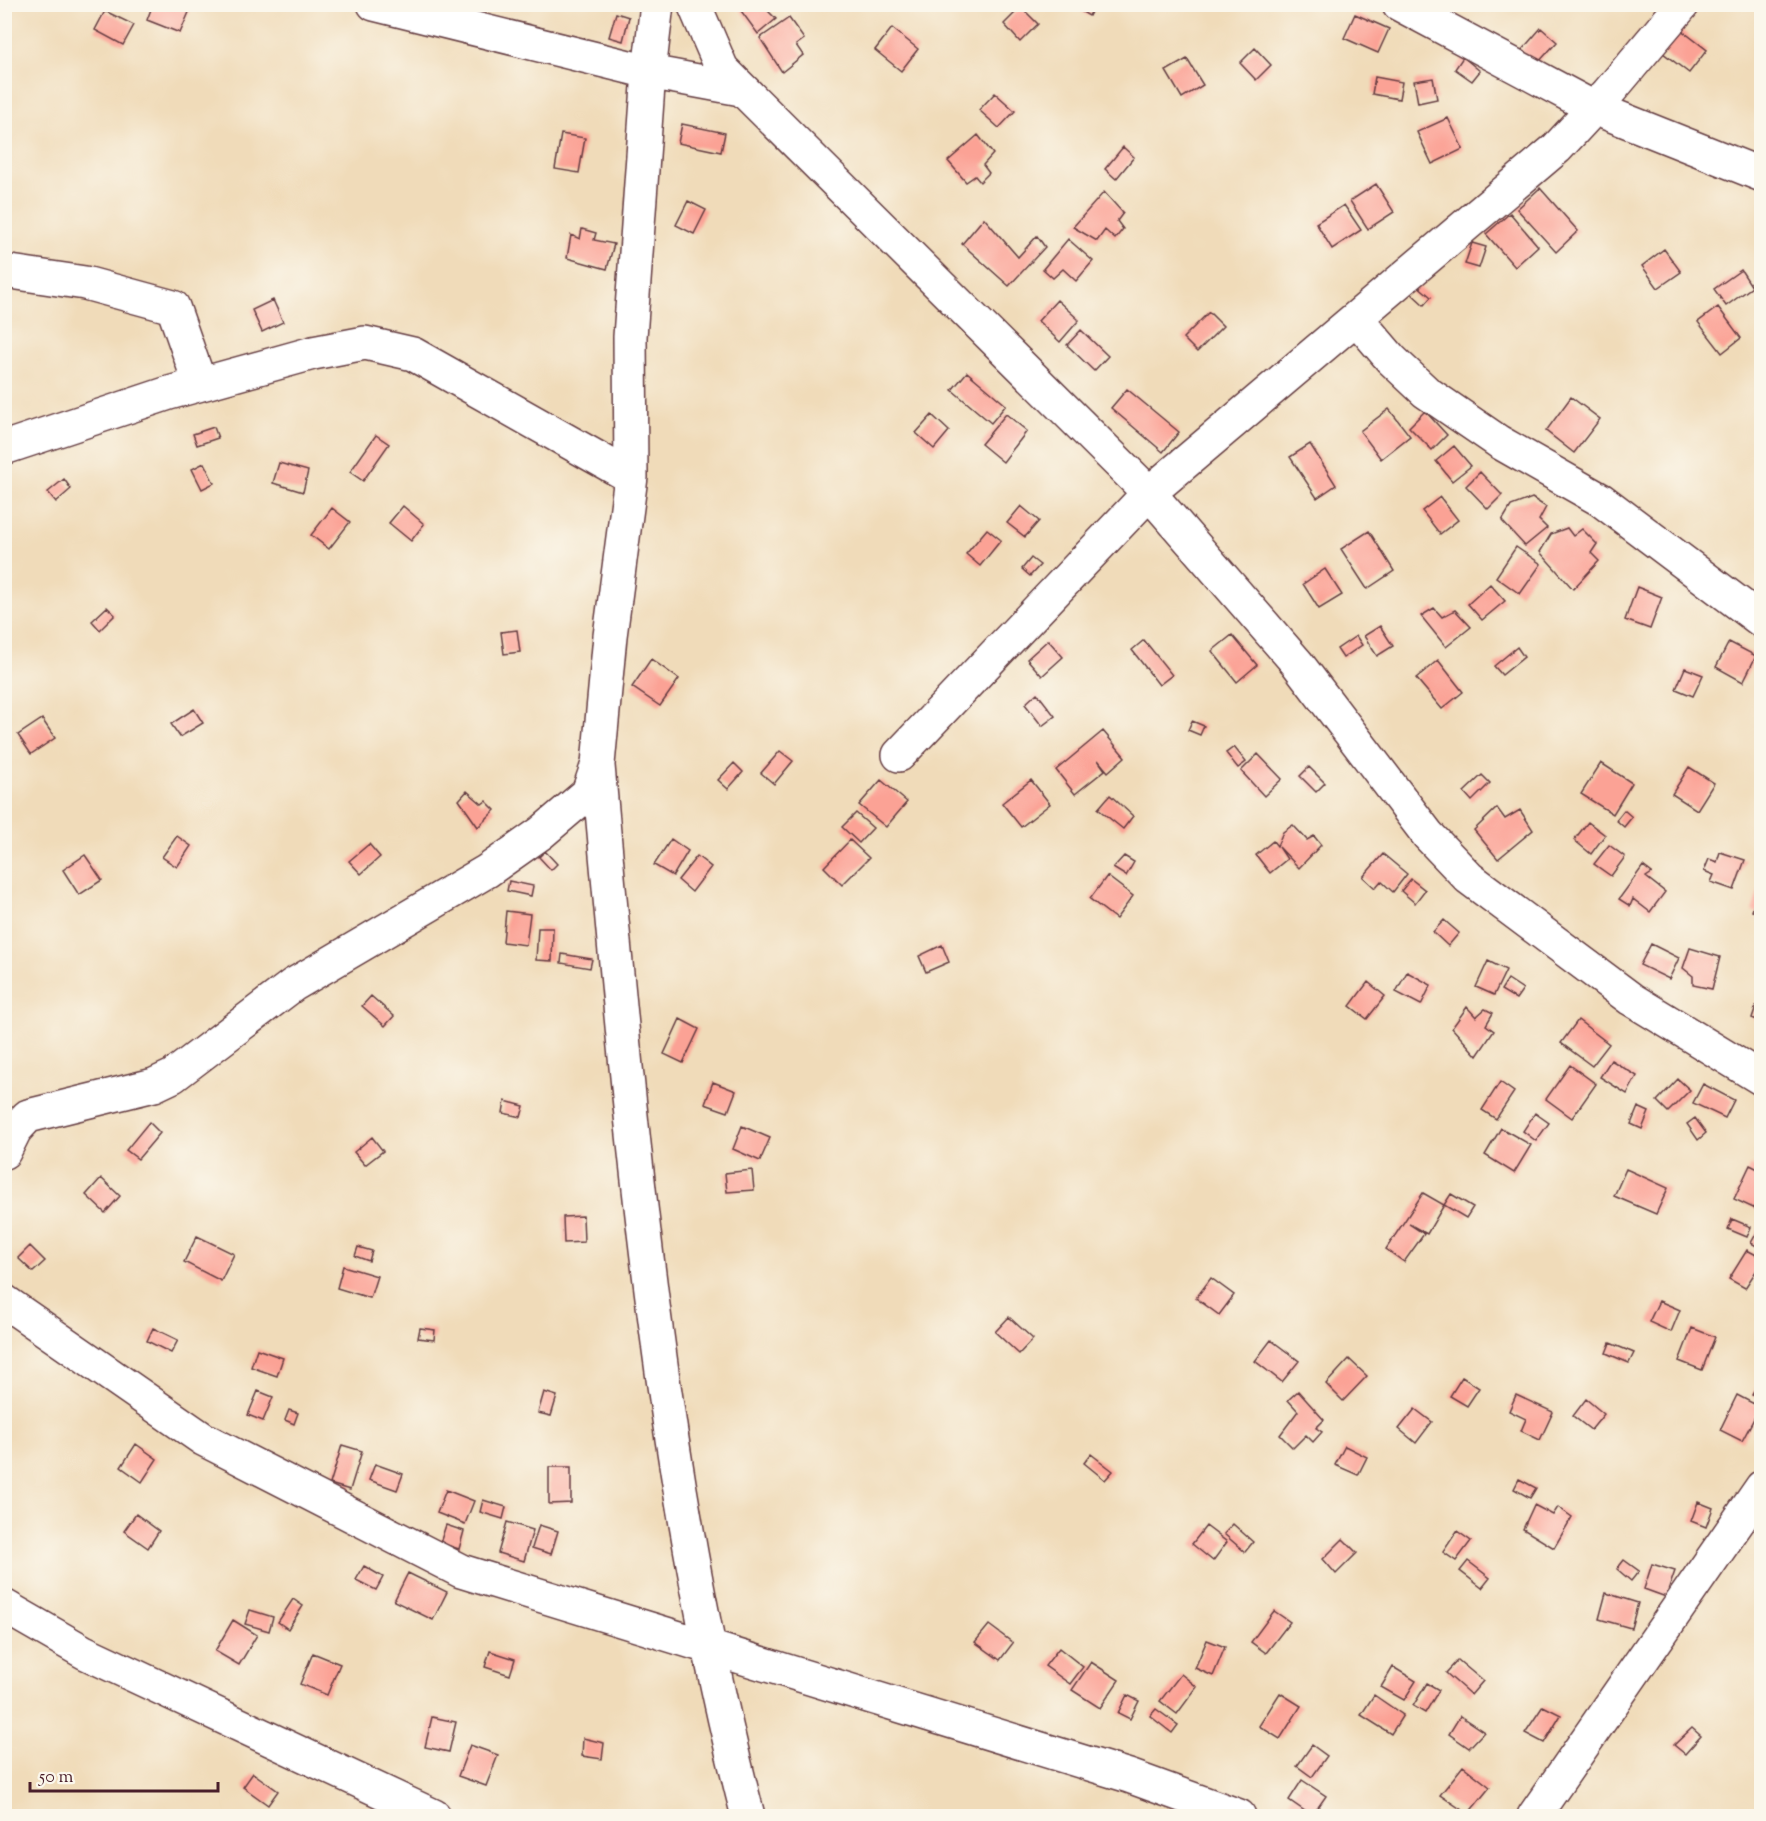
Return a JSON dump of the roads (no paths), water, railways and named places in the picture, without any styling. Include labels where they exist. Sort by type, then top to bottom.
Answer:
[{"type":"street","points":[[375,4],[650,72],[741,89]]},
{"type":"street","points":[[657,4],[630,336],[631,477],[610,636],[598,764],[629,1107],[663,1396],[709,1647],[748,1816]]},
{"type":"street","points":[[694,4],[722,69],[1149,493],[1298,663],[1428,835],[1469,878],[1631,999],[1761,1079]]},
{"type":"street","points":[[1399,4],[1594,108],[1761,175]]},
{"type":"street","points":[[899,755],[1149,493],[1557,148],[1683,4]]},
{"type":"street","points":[[4,271],[85,283],[173,307],[200,384]]},
{"type":"street","points":[[1356,318],[1391,359],[1426,392],[1499,442],[1601,500],[1761,621]]},
{"type":"street","points":[[4,448],[200,384],[313,353],[365,343],[413,354],[631,477]]},
{"type":"street","points":[[4,1152],[15,1131],[28,1116],[154,1085],[172,1076],[293,985],[487,871],[541,833],[588,793],[598,764]]},
{"type":"street","points":[[4,1301],[203,1438],[461,1571],[1129,1776],[1239,1816]]},
{"type":"street","points":[[1534,1816],[1761,1487]]},
{"type":"street","points":[[4,1606],[84,1652],[434,1816]]}]
